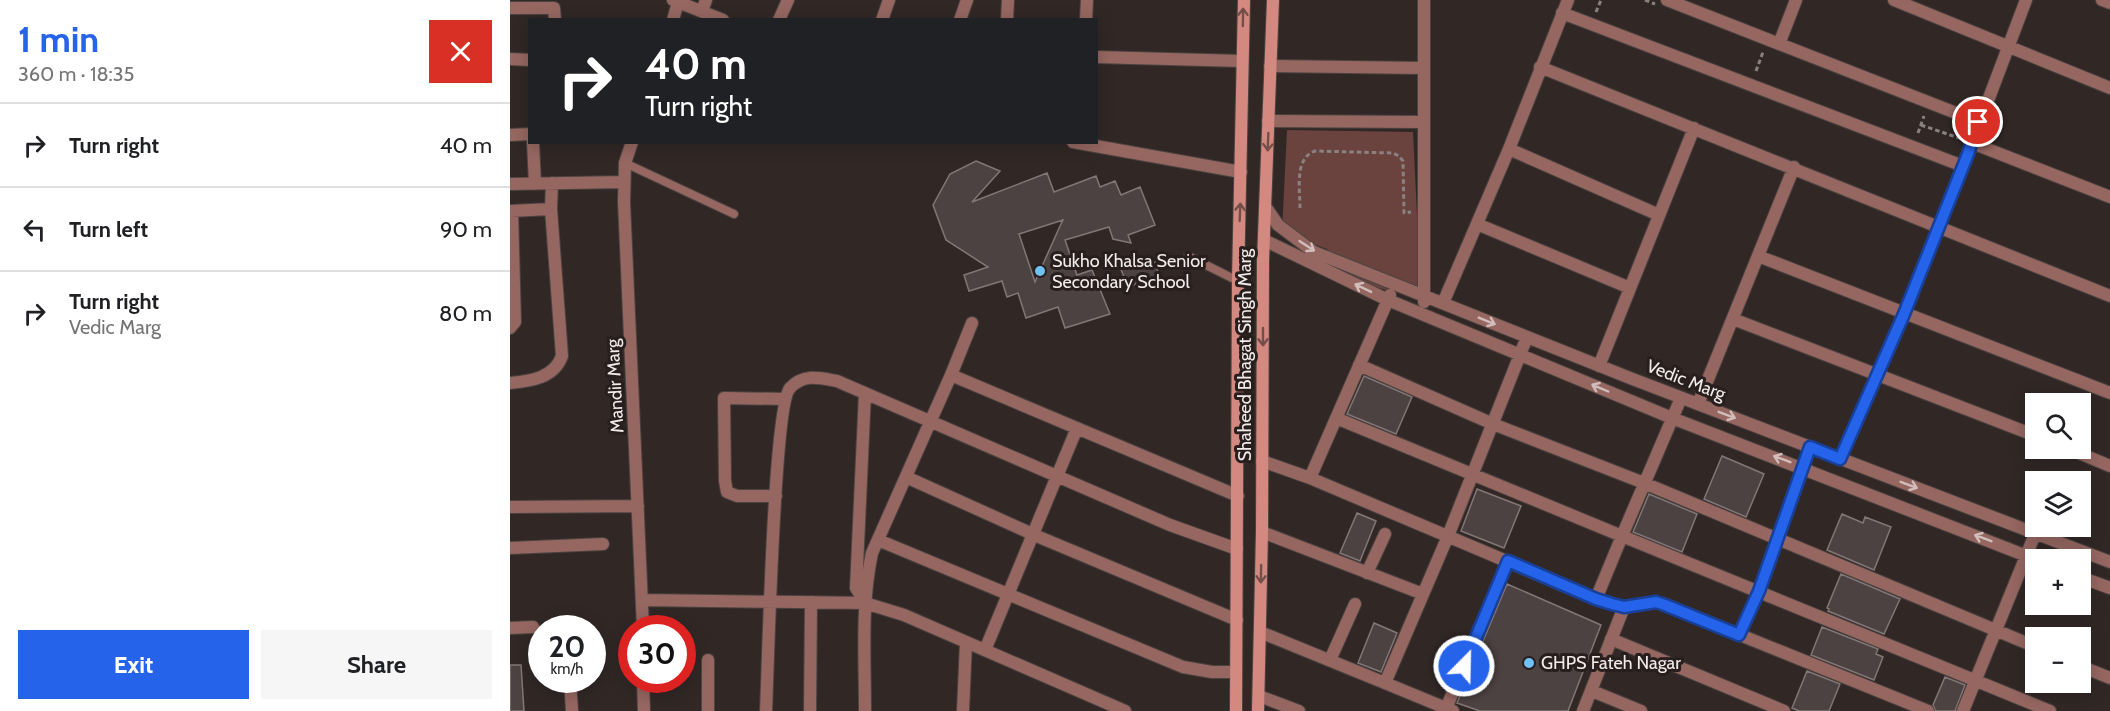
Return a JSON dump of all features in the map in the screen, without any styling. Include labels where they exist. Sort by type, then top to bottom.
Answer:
[{"type":"main road","name":"Shaheed Bhagat Singh Marg","points":[[1236,711],[1238,281],[1244,0]]},
{"type":"main road","name":"Shaheed Bhagat Singh Marg","points":[[1258,711],[1264,240],[1273,0]]},
{"type":"street","points":[[780,18],[788,0]]},
{"type":"street","points":[[883,18],[889,0]]},
{"type":"street","points":[[961,18],[967,0]]},
{"type":"street","points":[[1007,18],[1008,0]]},
{"type":"street","points":[[1086,18],[1087,0]]},
{"type":"street","points":[[1422,314],[1425,296],[1424,0]]},
{"type":"street","points":[[1443,303],[1509,149],[1568,0]]},
{"type":"street","points":[[1666,0],[1978,122]]},
{"type":"street","points":[[1779,44],[1796,0]]},
{"type":"street","points":[[1894,0],[2110,88]]},
{"type":"street","points":[[1840,459],[1904,314],[2026,0]]},
{"type":"street","points":[[2102,0],[2110,3]]},
{"type":"street","points":[[673,18],[676,1],[704,6],[720,18]]},
{"type":"street","points":[[510,8],[533,3],[554,8],[555,18]]},
{"type":"street","points":[[1562,13],[1963,166]]},
{"type":"street","points":[[1098,57],[1242,61]]},
{"type":"street","points":[[510,59],[528,60]]},
{"type":"street","points":[[1270,66],[1424,68]]},
{"type":"street","points":[[1540,67],[1794,167],[1938,228],[2110,296]]},
{"type":"street","points":[[1268,121],[1424,122]]},
{"type":"street","points":[[1599,366],[1694,128]]},
{"type":"street","points":[[510,135],[528,134]]},
{"type":"street","points":[[1972,143],[2110,197]]},
{"type":"street","points":[[533,144],[536,184]]},
{"type":"street","name":"Mandir Marg","points":[[631,144],[625,162],[624,182],[643,615]]},
{"type":"street","points":[[1092,145],[1241,172]]},
{"type":"street","points":[[1509,149],[1659,215]]},
{"type":"street","points":[[1698,404],[1794,167]]},
{"type":"street","points":[[510,184],[624,182]]},
{"type":"street","points":[[510,383],[549,375],[559,364],[562,356],[551,209],[552,183]]},
{"type":"street","name":"Vedic Marg","points":[[1265,206],[1278,225],[1314,252],[1599,366],[2025,530]]},
{"type":"street","points":[[510,328],[515,322],[511,211],[551,209]]},
{"type":"street","points":[[1477,224],[1630,288]]},
{"type":"street","points":[[1264,240],[1388,300],[1672,418],[2025,554]]},
{"type":"street","points":[[1758,256],[2110,393]]},
{"type":"street","points":[[1310,478],[1395,284]]},
{"type":"street","points":[[1733,319],[2025,432]]},
{"type":"street","points":[[865,711],[865,603],[867,575],[872,553],[931,422],[972,323]]},
{"type":"street","points":[[1385,683],[1448,536],[1527,337]]},
{"type":"street","points":[[1359,365],[1492,424],[1644,483],[2025,642]]},
{"type":"street","points":[[951,375],[1238,496]]},
{"type":"street","points":[[766,711],[778,451],[785,399],[789,389],[801,380],[812,376],[837,381],[1170,525],[1237,549]]},
{"type":"street","points":[[865,393],[856,588],[865,603]]},
{"type":"street","points":[[776,496],[737,496],[727,492],[724,481],[724,398],[785,399]]},
{"type":"street","points":[[1596,599],[1681,398]]},
{"type":"street","points":[[1336,418],[2050,711]]},
{"type":"street","points":[[985,650],[1077,428]]},
{"type":"street","points":[[1739,635],[1759,591],[1810,447]]},
{"type":"street","points":[[2091,457],[2110,465]]},
{"type":"street","points":[[1262,461],[1310,478],[1596,599],[1624,607],[1656,602],[1665,605],[1928,711]]},
{"type":"street","points":[[906,477],[1034,535],[1237,620]]},
{"type":"street","points":[[510,507],[638,506]]},
{"type":"street","points":[[1262,532],[1423,594]]},
{"type":"street","points":[[1367,573],[1385,534]]},
{"type":"street","name":"Vedic Marg","points":[[2044,537],[2110,562]]},
{"type":"street","points":[[878,540],[1183,667],[1212,672],[1236,672]]},
{"type":"street","points":[[510,548],[603,544]]},
{"type":"street","points":[[1260,632],[1448,710],[1508,561]]},
{"type":"street","points":[[1963,711],[1997,630],[2025,572]]},
{"type":"street","points":[[2091,581],[2110,588]]},
{"type":"street","points":[[642,600],[865,603],[904,615],[1125,711]]},
{"type":"street","points":[[810,711],[811,602]]},
{"type":"street","points":[[1330,660],[1355,604]]},
{"type":"street","points":[[1583,711],[1624,607]]},
{"type":"street","points":[[510,628],[528,627]]},
{"type":"street","points":[[1611,639],[1784,711]]},
{"type":"street","points":[[963,711],[966,642]]},
{"type":"street","points":[[708,660],[708,711]]},
{"type":"street","points":[[2091,670],[2110,678]]},
{"type":"street","points":[[1592,691],[1641,711]]},
{"type":"street","points":[[571,693],[572,711]]},
{"type":"street","points":[[644,693],[644,711]]},
{"type":"street","points":[[1259,696],[1299,711]]},
{"type":"lane","points":[[625,162],[734,214]]},
{"type":"lane","points":[[1188,256],[1238,281]]},
{"type":"path","points":[[1595,14],[1601,0]]},
{"type":"path","points":[[1753,78],[1766,47]]},
{"type":"path","points":[[1921,125],[1972,143]]},
{"type":"path","points":[[1300,208],[1301,169],[1304,157],[1309,153],[1315,151],[1393,153],[1403,161],[1404,213]]},
{"type":"shaded area","points":[[1287,130],[1413,132],[1421,298],[1331,277],[1327,249],[1282,232]]},
{"type":"building","points":[[976,161],[1000,171],[972,202],[1047,173],[1054,192],[1096,176],[1100,187],[1115,181],[1121,195],[1140,187],[1155,225],[1128,235],[1131,243],[1113,239],[1109,227],[1065,240],[1077,275],[1092,270],[1110,314],[1065,328],[1058,307],[1026,318],[1018,293],[1007,297],[1002,281],[969,291],[964,275],[988,267],[946,240],[933,205],[950,174]],"holes":[[[1063,220],[1035,282],[1019,234]]]},
{"type":"building","points":[[1137,256],[1141,268],[1155,262],[1159,275],[1128,287],[1118,262]]},
{"type":"building","points":[[1364,376],[1412,397],[1396,434],[1347,414]]},
{"type":"building","points":[[1722,456],[1764,474],[1746,517],[1704,499]]},
{"type":"building","points":[[1477,489],[1521,506],[1504,548],[1461,531]]},
{"type":"building","points":[[1649,494],[1697,514],[1682,552],[1633,532]]},
{"type":"building","points":[[1357,513],[1376,521],[1360,561],[1340,553]]},
{"type":"building","points":[[1842,514],[1863,523],[1865,517],[1891,527],[1874,570],[1827,550]]},
{"type":"building","points":[[1841,574],[1900,599],[1884,634],[1828,611],[1827,608]]},
{"type":"building","name":"GHPS Fateh Nagar","points":[[1507,584],[1601,625],[1568,711],[1480,711],[1457,703]]},
{"type":"building","points":[[1374,623],[1397,633],[1381,672],[1358,663]]},
{"type":"building","points":[[1822,627],[1878,649],[1876,654],[1883,657],[1874,680],[1811,655]]},
{"type":"building","points":[[510,665],[521,665],[524,711],[510,711]]},
{"type":"building","points":[[1807,671],[1840,684],[1829,711],[1799,711],[1792,708]]},
{"type":"building","points":[[1945,677],[1965,685],[1955,711],[1936,711],[1933,705]]},
{"type":"place","name":"Sukho Khalsa Senior Secondary School","points":[[1040,271]]},
{"type":"place","name":"GHPS Fateh Nagar","points":[[1529,663]]},
{"type":"route","points":[[1464,666],[1508,561],[1596,599],[1624,607],[1656,602],[1739,635],[1759,591],[1810,447],[1840,459],[1904,314],[1968,154],[1978,122]]}]
